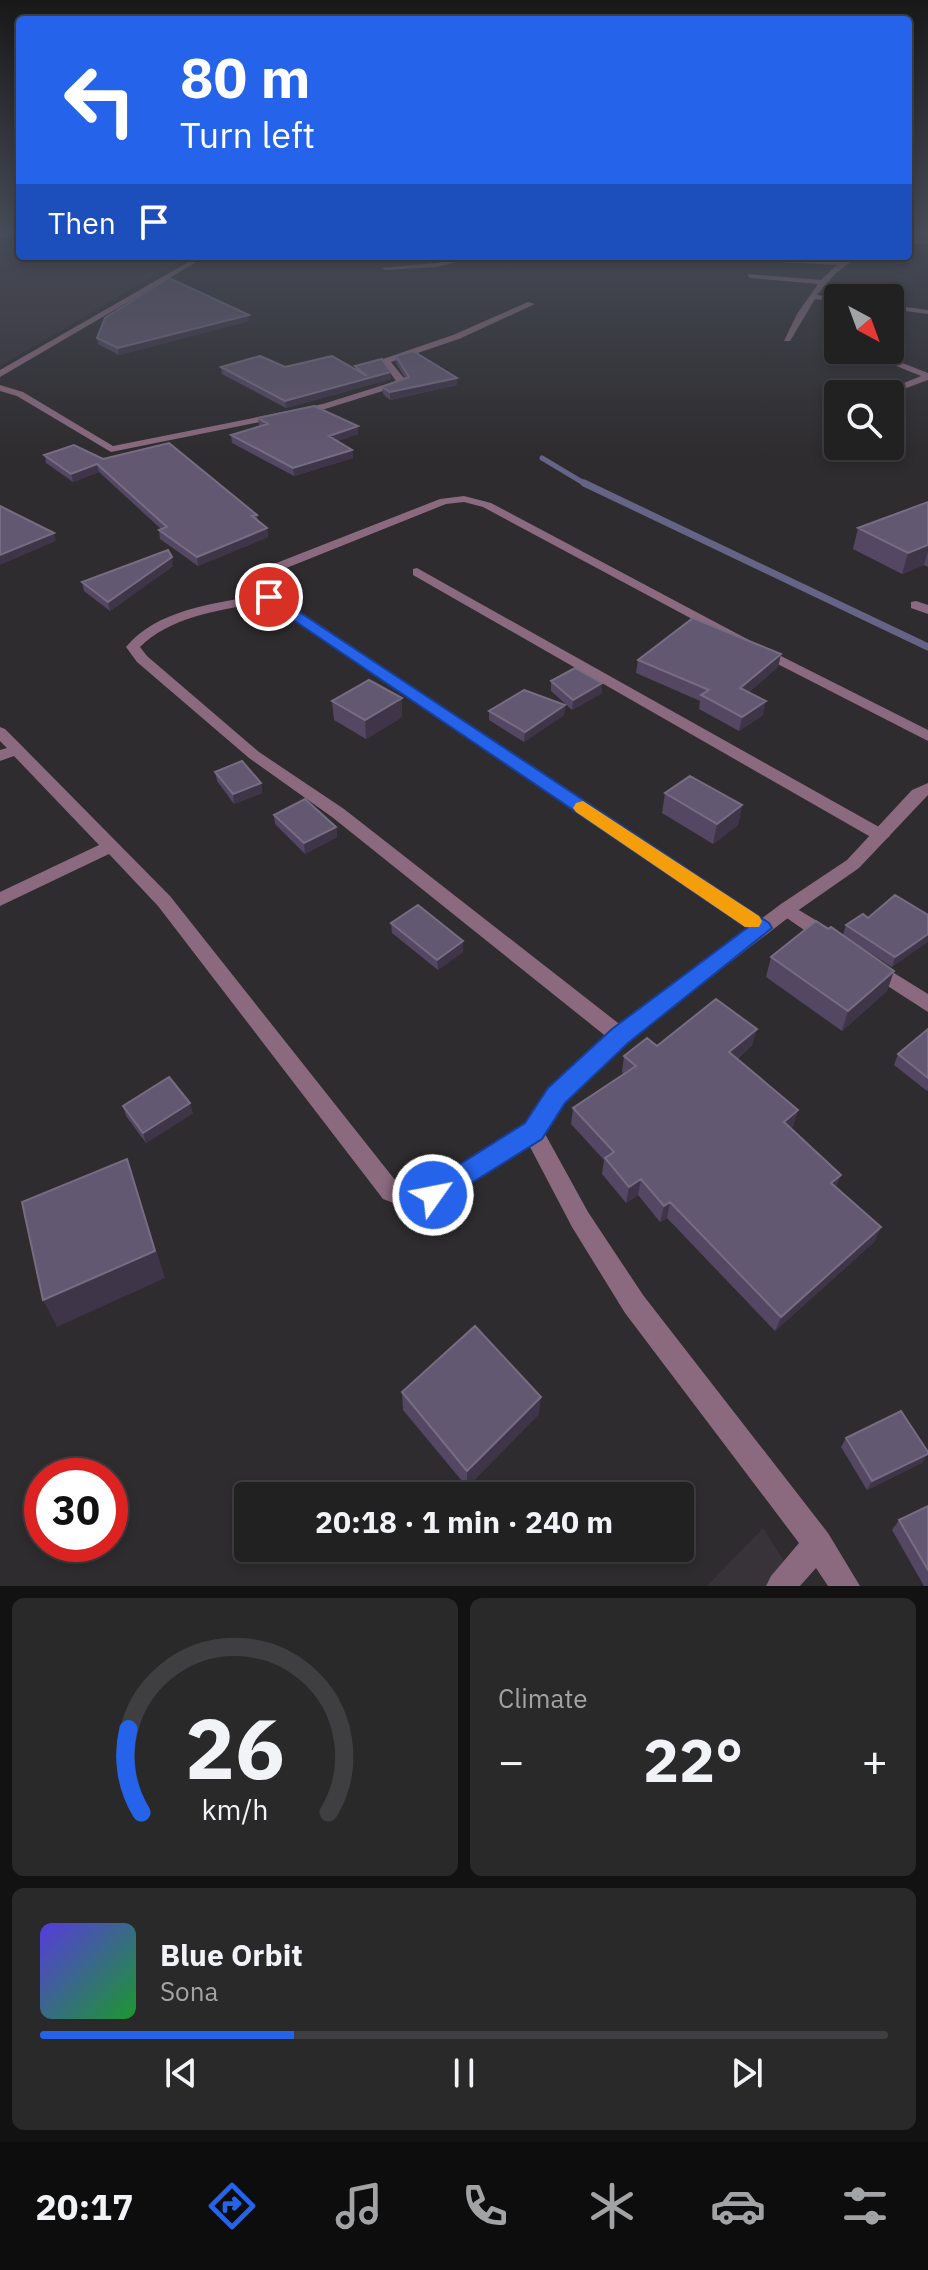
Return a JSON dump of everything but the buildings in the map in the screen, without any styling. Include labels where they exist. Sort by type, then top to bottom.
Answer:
[{"type":"street","points":[[0,374],[118,306]]},
{"type":"street","points":[[0,388],[20,394],[111,449],[325,406],[402,382],[386,361],[456,337],[526,306]]},
{"type":"street","points":[[787,339],[806,306]]},
{"type":"street","points":[[904,309],[928,312]]},
{"type":"street","points":[[896,364],[928,377]]},
{"type":"street","points":[[904,386],[928,377]]},
{"type":"street","points":[[762,928],[269,597],[251,584],[255,576],[444,501],[464,499],[487,505],[928,736]]},
{"type":"street","points":[[417,572],[882,836]]},
{"type":"street","points":[[269,597],[187,616],[139,639],[133,647],[142,659],[254,755],[338,813],[620,1036]]},
{"type":"street","points":[[0,732],[8,753],[111,846],[164,901],[391,1192],[410,1199],[433,1195],[533,1131],[557,1095],[620,1036],[787,909],[853,864],[918,794],[928,788]]},
{"type":"street","points":[[0,900],[111,846]]},
{"type":"street","points":[[787,909],[928,1004]]},
{"type":"street","points":[[533,1131],[563,1193],[635,1305],[818,1543],[845,1586]]},
{"type":"street","points":[[781,1586],[818,1543]]},
{"type":"shaded area","points":[[0,306],[103,306],[0,366]]},
{"type":"shaded area","points":[[763,1528],[800,1586],[707,1586]]},
{"type":"waterway","points":[[542,458],[587,485]]},
{"type":"waterway","points":[[584,483],[928,647]]},
{"type":"slow traffic","points":[[583,808],[752,921]]},
{"type":"route","points":[[269,597],[762,928],[620,1036],[557,1095],[533,1131],[433,1195]]}]
